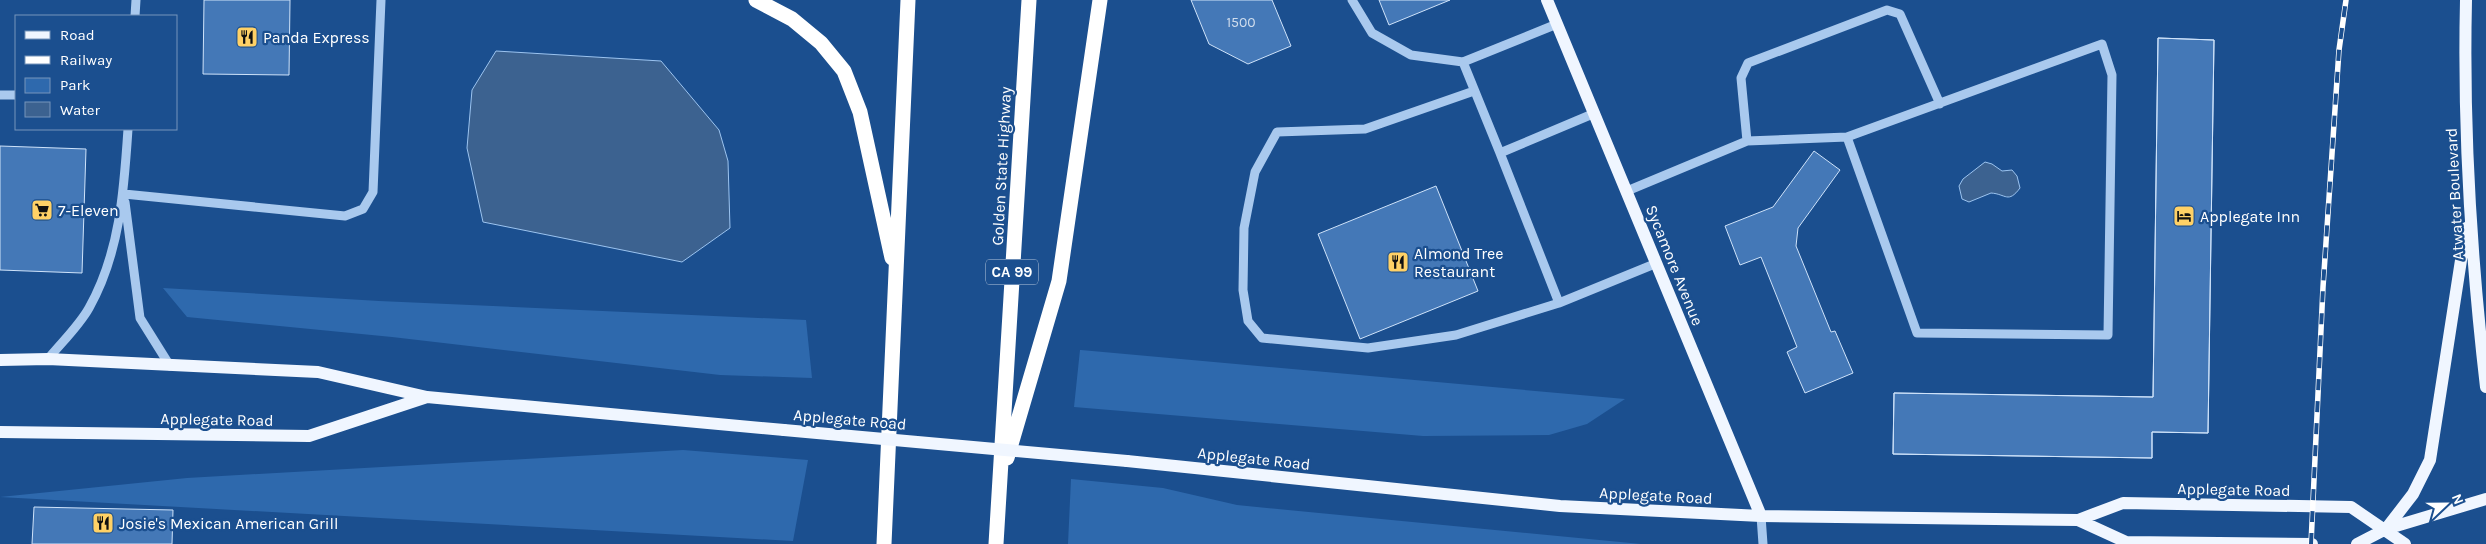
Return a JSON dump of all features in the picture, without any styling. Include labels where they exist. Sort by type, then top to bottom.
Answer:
[{"type":"highway","points":[[756,0],[792,19],[821,43],[844,71],[860,112],[897,279]]},
{"type":"highway","points":[[884,544],[908,0]]},
{"type":"highway","name":"Golden State Highway","points":[[996,544],[1029,0]]},
{"type":"highway","points":[[999,484],[1058,281],[1100,0]]},
{"type":"main road","name":"Sycamore Avenue","points":[[1547,0],[1761,516]]},
{"type":"main road","name":"Atwater Boulevard","points":[[2466,0],[2468,170],[2476,302],[2486,387]]},
{"type":"main road","points":[[2386,530],[2413,494],[2430,460],[2470,204]]},
{"type":"main road","name":"Applegate Road","points":[[0,360],[48,359],[318,372],[427,397],[1127,461],[1560,506],[1761,516],[2078,520],[2123,503],[2351,507],[2405,544]]},
{"type":"main road","name":"Applegate Road","points":[[0,432],[309,436],[427,397]]},
{"type":"main road","points":[[2357,544],[2386,530],[2486,499]]},
{"type":"main road","name":"Applegate Road","points":[[2078,520],[2126,542],[2312,544]]},
{"type":"street","points":[[135,15],[136,0]]},
{"type":"street","points":[[124,194],[346,216],[363,209],[373,192],[381,0]]},
{"type":"street","points":[[1352,0],[1372,33],[1411,54],[1463,62],[1557,24]]},
{"type":"street","points":[[1747,141],[1741,78],[1748,63],[1887,10],[1900,14],[1940,104]]},
{"type":"street","points":[[1627,191],[1747,141],[1846,137],[2102,44],[2112,75],[2108,335],[1917,333],[1846,137]]},
{"type":"street","points":[[1463,62],[1559,303]]},
{"type":"street","points":[[1474,90],[1365,129],[1277,132],[1255,172],[1244,228],[1243,290],[1248,321],[1262,338],[1368,348],[1456,335],[1559,303],[1656,263]]},
{"type":"street","points":[[0,95],[15,95]]},
{"type":"street","points":[[1500,153],[1595,113]]},
{"type":"street","points":[[48,359],[88,310],[102,281],[112,251],[124,194],[128,130]]},
{"type":"street","points":[[124,194],[140,318],[170,366]]},
{"type":"street","name":"Sycamore Avenue","points":[[1761,516],[1763,544]]},
{"type":"green space","points":[[163,288],[379,301],[806,320],[812,378],[720,375],[392,337],[187,317]]},
{"type":"green space","points":[[1080,350],[1625,399],[1587,424],[1549,435],[1423,436],[1074,407]]},
{"type":"green space","points":[[683,450],[808,460],[793,541],[0,497],[187,478]]},
{"type":"green space","points":[[1071,479],[1163,488],[1237,505],[1641,544],[1068,544]]},
{"type":"water","points":[[496,51],[661,61],[719,130],[728,161],[730,228],[682,262],[483,222],[467,148],[472,90]]},
{"type":"water","points":[[1985,162],[1992,164],[2002,171],[2012,170],[2017,176],[2020,188],[2013,196],[2007,197],[1991,193],[1969,202],[1962,199],[1959,186],[1963,179]]},
{"type":"building","name":"Panda Express","points":[[204,0],[290,0],[289,75],[203,74]]},
{"type":"building","points":[[1191,0],[1272,0],[1291,46],[1248,64],[1209,44]]},
{"type":"building","points":[[1379,0],[1450,0],[1389,25]]},
{"type":"building","name":"Applegate Inn","points":[[2158,38],[2214,40],[2208,433],[2152,432],[2152,458],[1893,454],[1894,393],[2153,397]]},
{"type":"building","name":"Applegate Inn","points":[[2158,38],[2214,40],[2208,433],[2152,432],[2152,458],[1893,454],[1894,393],[2153,397]]},
{"type":"building","name":"7-Eleven","points":[[0,146],[86,149],[82,273],[0,270]]},
{"type":"building","points":[[1814,151],[1840,170],[1798,228],[1796,246],[1831,332],[1835,331],[1853,373],[1805,393],[1787,352],[1797,347],[1761,257],[1740,265],[1725,226],[1773,207]]},
{"type":"building","name":"Almond Tree Restaurant","points":[[1436,186],[1478,291],[1360,339],[1318,234]]},
{"type":"building","name":"Josie's Mexican American Grill","points":[[34,507],[173,510],[172,544],[32,544]]},
{"type":"railway","points":[[2311,544],[2323,287],[2339,50],[2346,0]]},
{"type":"place","name":"Panda Express","points":[[247,37]]},
{"type":"place","name":"7-Eleven","points":[[42,210]]},
{"type":"place","name":"Applegate Inn","points":[[2184,216]]},
{"type":"place","name":"Almond Tree Restaurant","points":[[1398,262]]},
{"type":"place","name":"Josie's Mexican American Grill","points":[[103,523]]}]
